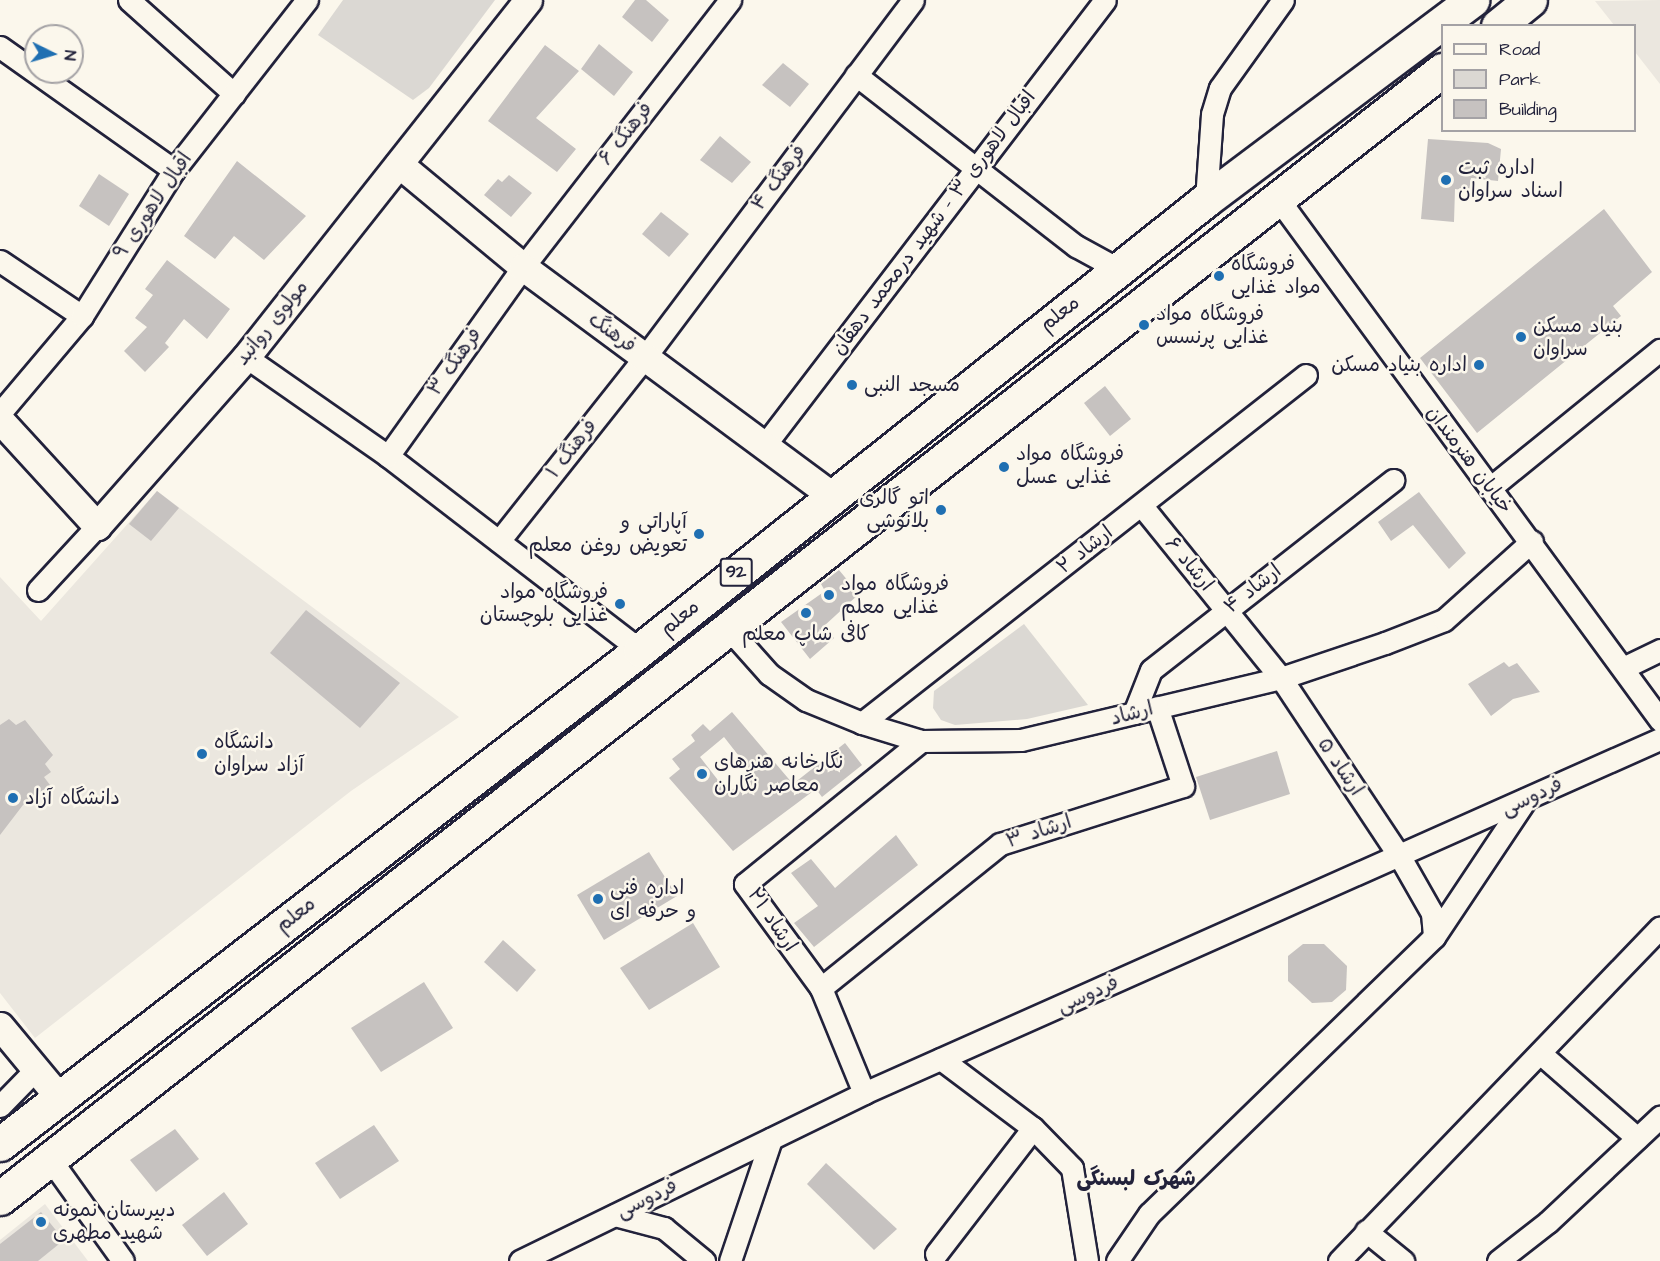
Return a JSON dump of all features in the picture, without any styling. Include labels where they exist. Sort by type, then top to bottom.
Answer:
[{"type":"main road","name":"معلم","points":[[0,1144],[640,650],[831,495],[1206,200],[1472,0]]},
{"type":"main road","points":[[1500,24],[1530,0]]},
{"type":"main road","name":"معلم","points":[[0,1198],[1441,72]]},
{"type":"main road","points":[[831,495],[856,528]]},
{"type":"street","points":[[129,0],[234,94]]},
{"type":"street","name":"مولوی روانبد","points":[[97,526],[246,357],[528,0]]},
{"type":"street","name":"فرهنگ ۶","points":[[523,267],[730,0]]},
{"type":"street","name":"فرهنگ ۴","points":[[645,357],[913,0]]},
{"type":"street","name":"اقبال لاهوری ۳ - شهید درمحمد دهقان","points":[[764,446],[1105,0]]},
{"type":"street","points":[[1206,200],[1212,114],[1220,88],[1283,0]]},
{"type":"street","name":"اقبال لاهوری ۹","points":[[0,413],[82,315],[174,170],[306,1]]},
{"type":"street","points":[[0,47],[174,170]]},
{"type":"street","points":[[856,75],[1076,246],[1118,269]]},
{"type":"street","name":"فرهنگ","points":[[399,164],[523,267],[831,495]]},
{"type":"street","name":"خیابان هنرمندان","points":[[1279,200],[1490,488],[1532,541],[1660,720]]},
{"type":"street","points":[[0,261],[82,315]]},
{"type":"street","name":"فرهنگ ۳","points":[[388,456],[523,267]]},
{"type":"street","points":[[1490,488],[1660,350]]},
{"type":"street","points":[[246,357],[388,456],[640,650]]},
{"type":"street","name":"فرهنگ ۱","points":[[500,541],[645,357]]},
{"type":"street","name":"ارشاد ۲","points":[[862,723],[1142,506],[1306,375]]},
{"type":"street","points":[[0,420],[97,526],[38,590]]},
{"type":"street","name":"ارشاد ۴","points":[[1134,713],[1151,670],[1393,480]]},
{"type":"street","name":"ارشاد ۶","points":[[1142,506],[1281,678]]},
{"type":"street","name":"ارشاد","points":[[728,628],[769,674],[806,700],[862,723],[921,741],[1021,740],[1281,678],[1444,620],[1532,541]]},
{"type":"street","points":[[1623,668],[1660,650]]},
{"type":"street","name":"ارشاد ۵","points":[[1281,678],[1400,857],[1431,913],[1434,937]]},
{"type":"street","name":"ارشاد ۳","points":[[821,988],[1000,844],[1183,786],[1156,707]]},
{"type":"street","name":"فردوسی","points":[[520,1261],[864,1093],[1400,857],[1660,739]]},
{"type":"street","name":"ارشاد ۲۱","points":[[864,1093],[821,988],[745,884],[921,741]]},
{"type":"street","points":[[1117,1261],[1149,1214],[1434,937],[1526,799]]},
{"type":"street","points":[[1339,1261],[1660,927]]},
{"type":"street","points":[[0,1026],[59,1097]]},
{"type":"street","points":[[1540,1053],[1637,1138]]},
{"type":"street","points":[[941,1059],[1033,1128],[1072,1168],[1087,1261]]},
{"type":"street","points":[[0,1106],[36,1069]]},
{"type":"street","points":[[1498,1261],[1548,1222],[1660,1117]]},
{"type":"street","points":[[936,1254],[1033,1128]]},
{"type":"street","points":[[730,1261],[771,1139]]},
{"type":"street","points":[[50,1159],[123,1261]]},
{"type":"street","points":[[615,1215],[664,1228],[704,1261]]},
{"type":"street","points":[[1366,1231],[1403,1261]]},
{"type":"shaded area","points":[[1660,0],[1660,84],[1636,53],[1636,24],[1613,24],[1595,1]]},
{"type":"shaded area","name":"دانشگاه آزاد سراوان","points":[[157,491],[459,717],[351,791],[35,1038],[0,993],[0,577],[41,621]]},
{"type":"shaded area","name":"دبیرستان نمونه شهید مطهری","points":[[45,1204],[88,1261],[0,1261],[0,1240]]},
{"type":"green space","points":[[343,0],[495,0],[429,88],[413,100],[318,35]]},
{"type":"green space","points":[[1024,624],[1088,705],[1027,719],[955,725],[941,720],[933,708],[934,691]]},
{"type":"building","points":[[635,0],[646,0],[669,20],[652,42],[622,17]]},
{"type":"building","points":[[599,44],[633,72],[614,96],[581,69]]},
{"type":"building","points":[[545,45],[579,71],[536,118],[576,149],[557,172],[488,121]]},
{"type":"building","points":[[783,63],[809,84],[790,107],[762,85]]},
{"type":"building","points":[[720,136],[751,162],[732,183],[700,160]]},
{"type":"building","name":"اداره ثبت اسناد سراوان","points":[[1428,139],[1488,143],[1501,149],[1498,181],[1471,178],[1469,191],[1455,189],[1454,222],[1421,219]]},
{"type":"building","points":[[237,161],[306,216],[264,260],[234,236],[215,259],[184,236]]},
{"type":"building","points":[[99,174],[129,194],[109,226],[79,206]]},
{"type":"building","points":[[509,175],[532,193],[511,217],[484,195],[498,179],[502,182]]},
{"type":"building","name":"بنیاد مسکن سراوان","points":[[1604,209],[1652,272],[1613,306],[1621,316],[1477,433],[1420,358]]},
{"type":"building","points":[[661,212],[689,234],[669,257],[642,234]]},
{"type":"building","points":[[167,260],[230,309],[207,339],[184,319],[165,343],[169,347],[145,372],[124,351],[147,327],[135,318],[153,295],[145,289]]},
{"type":"building","points":[[1105,386],[1131,419],[1110,436],[1084,403]]},
{"type":"building","points":[[157,491],[179,508],[151,541],[129,524]]},
{"type":"building","points":[[1419,492],[1466,553],[1449,569],[1413,525],[1391,541],[1378,522]]},
{"type":"building","points":[[839,570],[859,594],[824,626],[834,638],[810,659],[781,622],[825,591],[821,584]]},
{"type":"building","points":[[306,610],[400,683],[360,728],[270,653]]},
{"type":"building","points":[[1504,662],[1509,667],[1517,663],[1540,692],[1513,699],[1491,716],[1468,684]]},
{"type":"building","points":[[732,712],[793,784],[845,743],[862,765],[822,797],[816,789],[733,851],[669,778],[680,769],[672,759],[695,741],[691,735],[703,724],[710,731]],"holes":[[[724,737],[753,774],[728,793],[700,757]]]},
{"type":"building","points":[[9,719],[16,725],[25,720],[53,755],[45,764],[51,772],[44,777],[50,785],[23,805],[0,835],[0,725]]},
{"type":"building","points":[[1277,751],[1290,794],[1210,820],[1196,777]]},
{"type":"building","points":[[896,835],[918,865],[814,947],[794,923],[818,906],[791,873],[811,859],[835,888]]},
{"type":"building","points":[[649,852],[677,896],[604,940],[577,895]]},
{"type":"building","points":[[693,923],[720,967],[649,1010],[620,968]]},
{"type":"building","points":[[503,940],[536,970],[517,992],[484,962]]},
{"type":"building","points":[[1303,944],[1324,944],[1347,966],[1346,990],[1332,1002],[1312,1003],[1288,981],[1288,956]]},
{"type":"building","points":[[424,982],[453,1028],[381,1072],[351,1028]]},
{"type":"building","points":[[374,1125],[399,1161],[340,1199],[315,1163]]},
{"type":"building","points":[[175,1129],[199,1159],[156,1192],[130,1160]]},
{"type":"building","points":[[826,1163],[897,1229],[874,1250],[807,1184]]},
{"type":"building","points":[[224,1192],[248,1224],[207,1256],[182,1225]]},
{"type":"building","name":"دبیرستان نمونه شهید مطهری","points":[[41,1212],[64,1240],[38,1261],[0,1261],[0,1244]]},
{"type":"place","name":"اداره ثبت اسناد سراوان","points":[[1446,180]]},
{"type":"place","name":"فروشگاه مواد غذایی","points":[[1219,276]]},
{"type":"place","name":"فروشگاه مواد غذایی پرنسس","points":[[1144,325]]},
{"type":"place","name":"بنیاد مسکن سراوان","points":[[1521,337]]},
{"type":"place","name":"اداره بنیاد مسکن","points":[[1479,365]]},
{"type":"place","name":"مسجد النبی","points":[[852,385]]},
{"type":"place","name":"فروشگاه مواد غذایی عسل","points":[[1004,467]]},
{"type":"place","name":"اتو گالری بلانوشی","points":[[941,510]]},
{"type":"place","name":"آپاراتی و تعویض روغن معلم","points":[[699,534]]},
{"type":"place","name":"فروشگاه مواد غذایی معلم","points":[[829,595]]},
{"type":"place","name":"فروشگاه مواد غذایی بلوچستان","points":[[620,604]]},
{"type":"place","name":"کافی شاپ معلم","points":[[806,613]]},
{"type":"place","name":"دانشگاه آزاد سراوان","points":[[202,754]]},
{"type":"place","name":"نگارخانه هنرهای معاصر نگاران","points":[[702,774]]},
{"type":"place","name":"دانشگاه آزاد","points":[[13,798]]},
{"type":"place","name":"اداره فنی و حرفه ای","points":[[598,899]]},
{"type":"place","name":"دبیرستان نمونه شهید مطهری","points":[[41,1222]]},
{"type":"district","name":"شهرک لبسنگی","points":[[1136,1179]]}]
